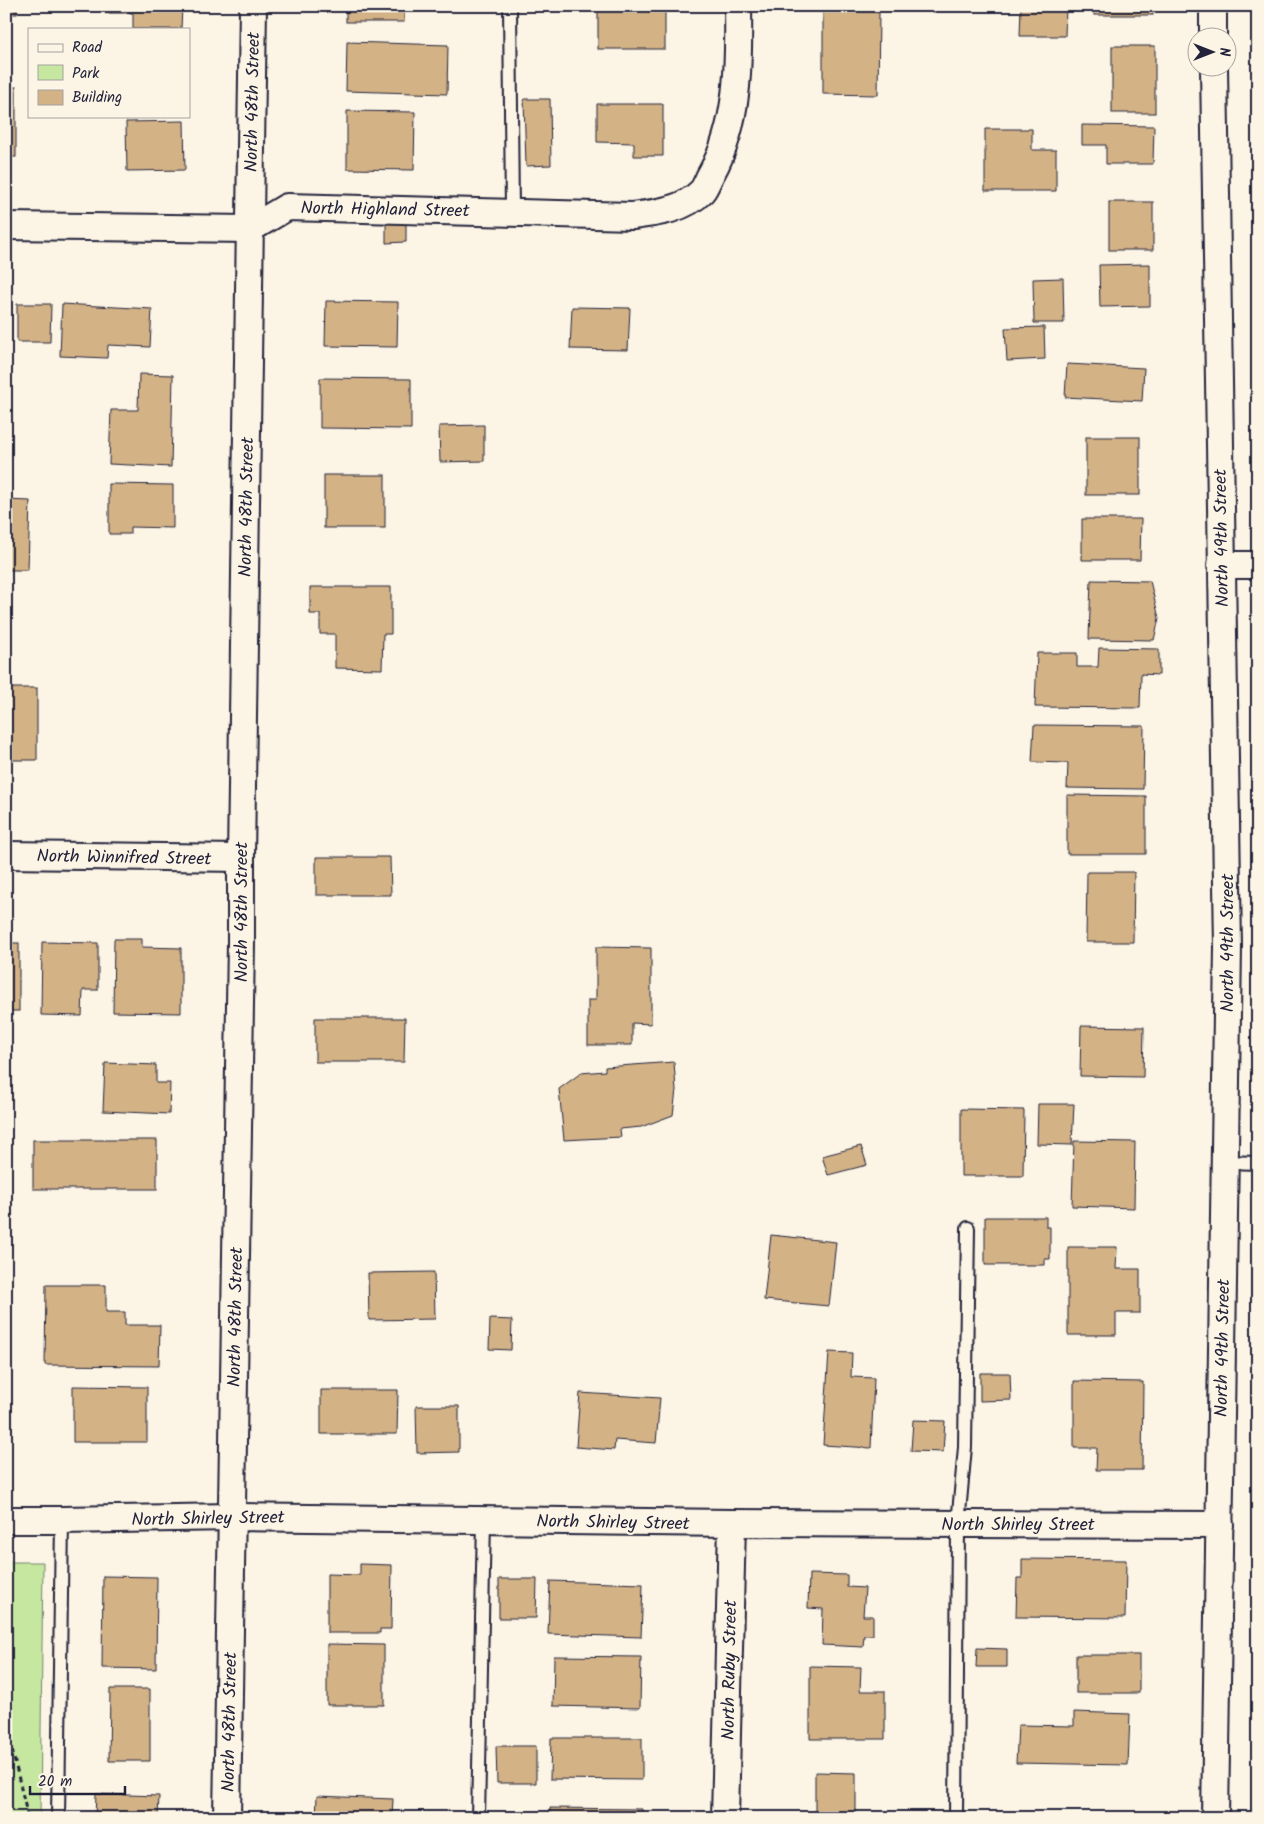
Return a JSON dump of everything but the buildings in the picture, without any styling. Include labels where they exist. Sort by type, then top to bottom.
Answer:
[{"type":"street","name":"North 48th Street","points":[[227,1818],[241,952],[253,6]]},
{"type":"street","name":"North Highland Street","points":[[250,229],[287,207],[632,216],[666,212],[685,203],[702,190],[720,158],[732,117],[738,54],[738,6]]},
{"type":"street","points":[[1213,6],[1213,28]]},
{"type":"street","name":"North 49th Street","points":[[1214,78],[1228,947],[1215,1818]]},
{"type":"street","points":[[6,226],[250,229]]},
{"type":"street","points":[[1221,566],[1258,565]]},
{"type":"street","name":"North Winnifred Street","points":[[6,855],[241,858]]},
{"type":"street","name":"North Shirley Street","points":[[6,1520],[231,1517],[732,1523],[1220,1525]]},
{"type":"street","name":"North Ruby Street","points":[[725,1818],[732,1523]]},
{"type":"lane","points":[[510,6],[512,212]]},
{"type":"lane","points":[[1225,1162],[1258,1163]]},
{"type":"lane","points":[[956,1818],[958,1524],[965,1447],[968,1228]]},
{"type":"lane","points":[[58,1818],[62,1520]]},
{"type":"lane","points":[[478,1818],[484,1520]]},
{"type":"path","points":[[6,1724],[28,1818]]},
{"type":"green space","points":[[6,1562],[43,1562],[40,1818],[6,1818]]}]
